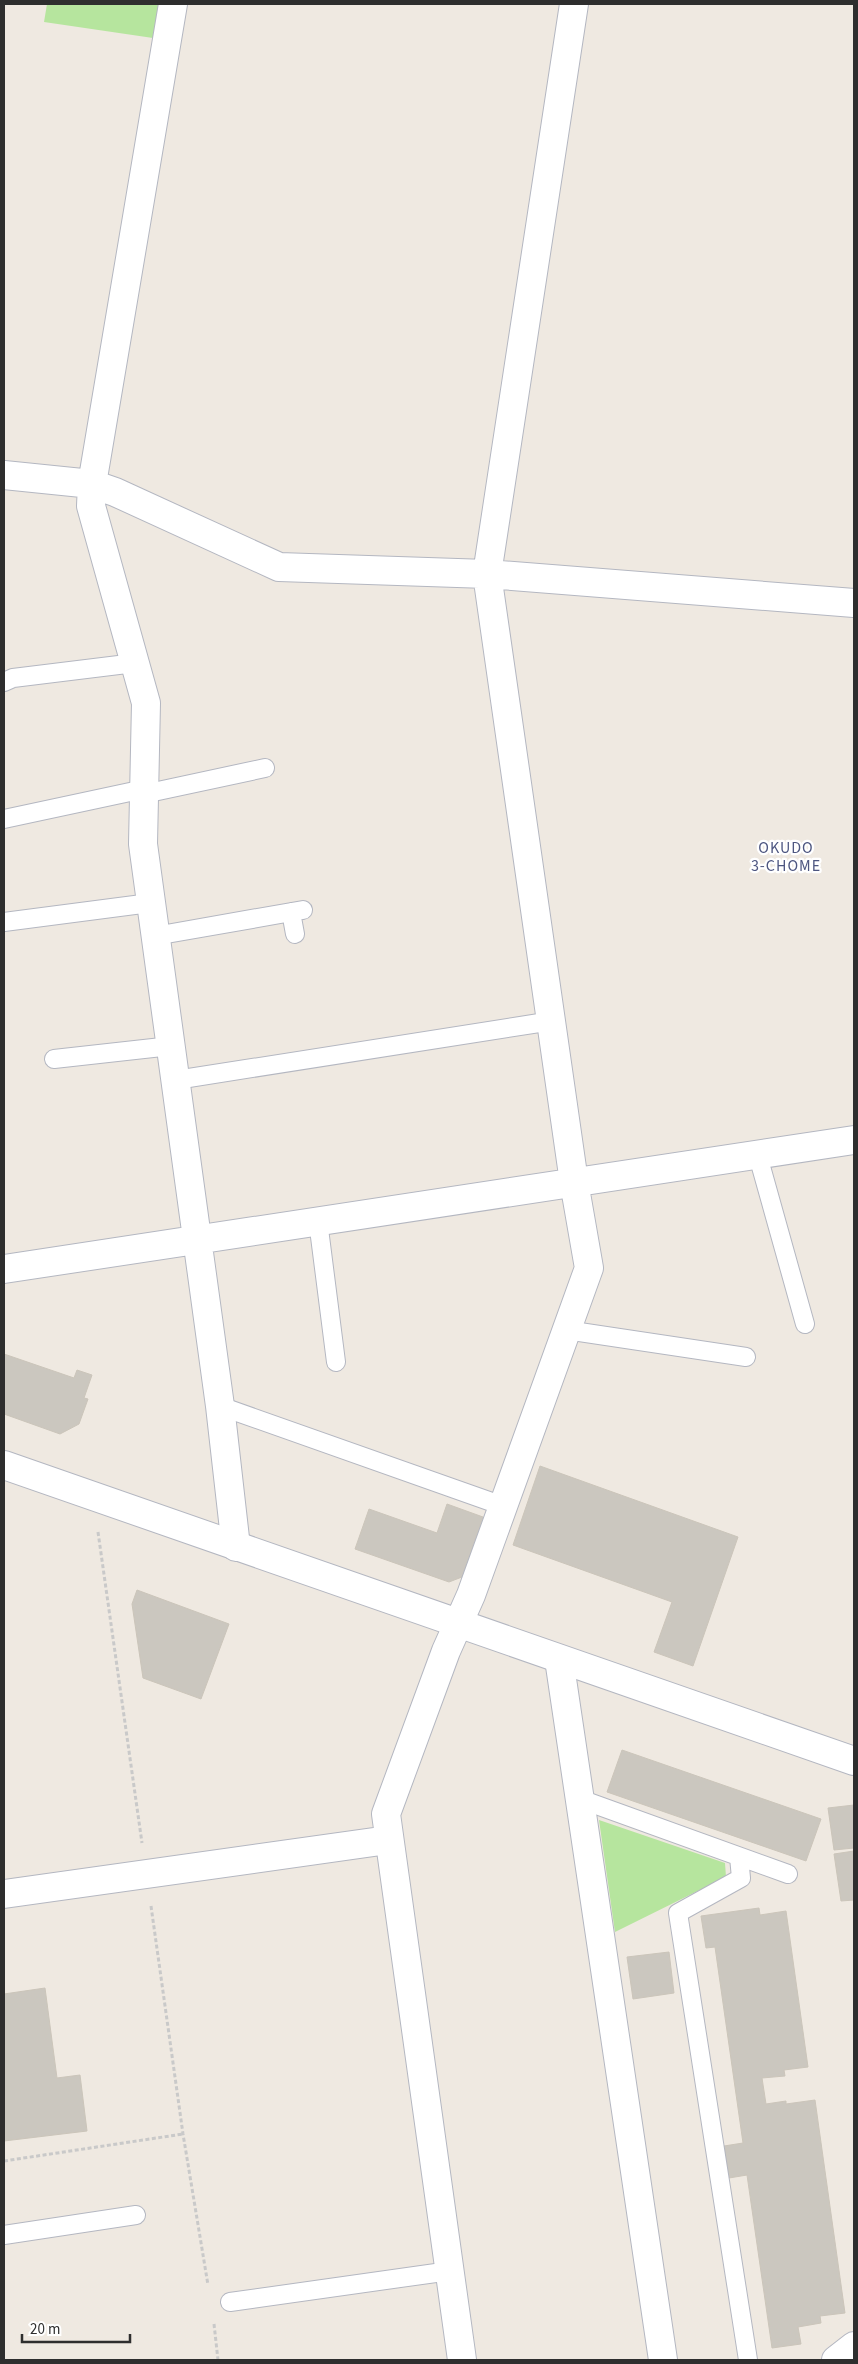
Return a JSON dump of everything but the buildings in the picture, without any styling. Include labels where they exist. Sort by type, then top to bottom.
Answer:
[{"type":"street","points":[[173,4],[92,484],[91,506],[146,703],[143,844],[220,1406],[236,1547]]},
{"type":"street","points":[[461,2360],[388,1840],[386,1814],[446,1651],[458,1625],[503,1506],[589,1268],[574,1182],[487,574],[574,4]]},
{"type":"street","points":[[4,475],[92,484],[115,492],[279,567],[487,574],[854,603]]},
{"type":"street","points":[[4,1269],[854,1140]]},
{"type":"street","points":[[4,1465],[458,1625],[854,1761]]},
{"type":"street","points":[[559,1659],[663,2360]]},
{"type":"street","points":[[4,1894],[388,1840]]},
{"type":"street","points":[[836,2360],[854,2346]]},
{"type":"lane","points":[[4,682],[13,678],[135,663]]},
{"type":"lane","points":[[4,819],[265,768]]},
{"type":"lane","points":[[4,922],[150,903]]},
{"type":"lane","points":[[155,936],[297,911],[295,934]]},
{"type":"lane","points":[[176,1080],[552,1021]]},
{"type":"lane","points":[[54,1059],[171,1046]]},
{"type":"lane","points":[[758,1156],[805,1324]]},
{"type":"lane","points":[[318,1221],[336,1362]]},
{"type":"lane","points":[[566,1330],[746,1357]]},
{"type":"lane","points":[[220,1406],[503,1506]]},
{"type":"lane","points":[[580,1799],[788,1874]]},
{"type":"lane","points":[[739,1856],[741,1878],[678,1913],[748,2360]]},
{"type":"lane","points":[[4,2235],[136,2215]]},
{"type":"lane","points":[[230,2302],[450,2271]]},
{"type":"path","points":[[93,1496],[183,2134],[208,2286]]},
{"type":"path","points":[[4,2161],[183,2134]]},
{"type":"path","points":[[212,2314],[218,2360]]},
{"type":"green space","points":[[47,4],[159,4],[153,38],[44,22]]},
{"type":"green space","points":[[599,1820],[725,1863],[726,1877],[615,1932]]},
{"type":"district","name":"OKUDO 3-CHOME","points":[[786,856]]}]
